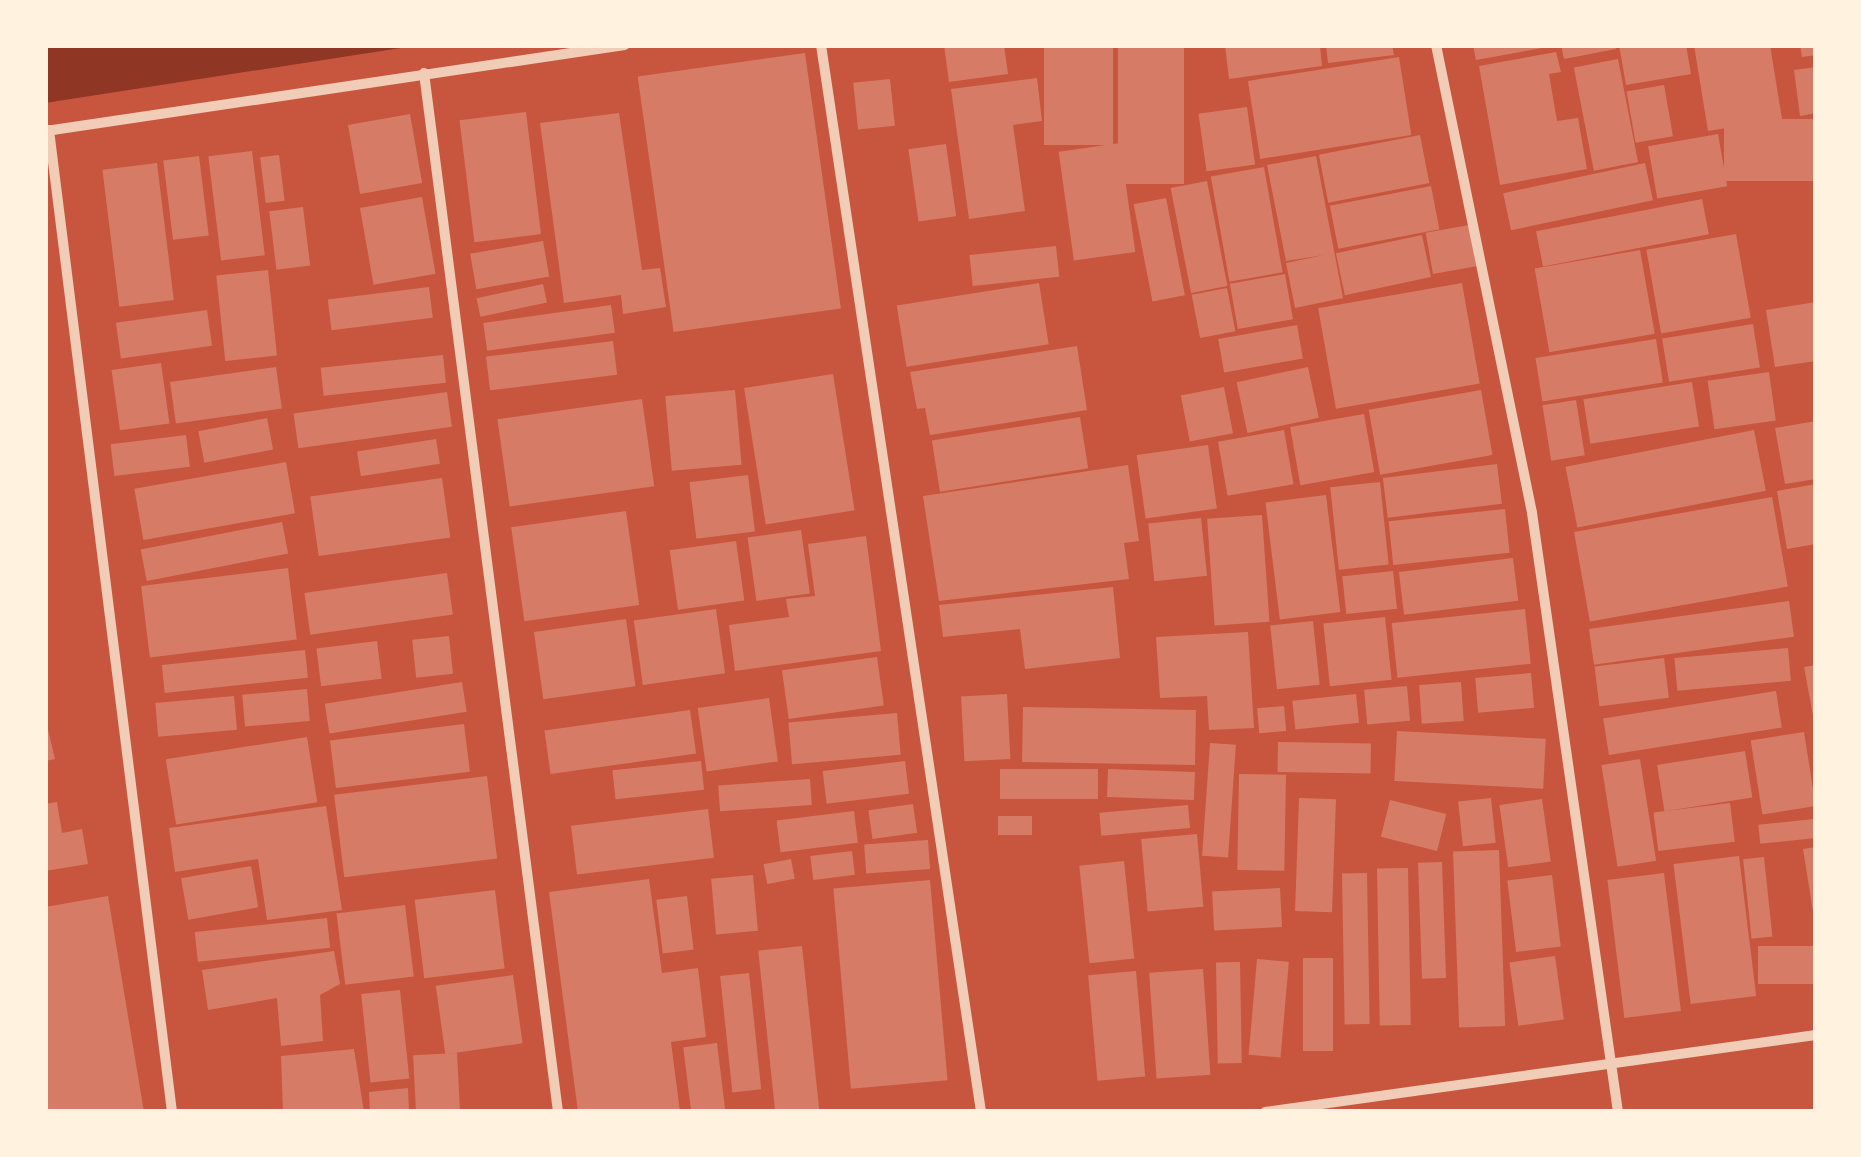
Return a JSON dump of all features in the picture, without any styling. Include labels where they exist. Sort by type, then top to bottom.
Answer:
[{"type":"street","points":[[172,1112],[47,130],[625,45]]},
{"type":"street","points":[[821,45],[982,1112]]},
{"type":"street","points":[[1436,45],[1532,513],[1618,1112]]},
{"type":"street","points":[[424,73],[558,1112]]},
{"type":"street","points":[[1265,1112],[1816,1034]]},
{"type":"shaded area","points":[[45,45],[420,45],[45,103]]},
{"type":"building","points":[[944,45],[1004,45],[1008,74],[949,82]]},
{"type":"building","points":[[1044,45],[1113,45],[1113,145],[1044,145]]},
{"type":"building","points":[[1118,45],[1184,45],[1184,184],[1118,184]]},
{"type":"building","points":[[1225,45],[1320,45],[1322,66],[1229,79]]},
{"type":"building","points":[[1326,45],[1392,45],[1394,55],[1328,63]]},
{"type":"building","points":[[1473,45],[1548,45],[1548,47],[1476,60]]},
{"type":"building","points":[[1561,45],[1615,45],[1616,49],[1564,59]]},
{"type":"building","points":[[1619,45],[1686,45],[1691,74],[1626,85]]},
{"type":"building","points":[[1694,45],[1770,45],[1782,119],[1708,131]]},
{"type":"building","points":[[1800,45],[1816,45],[1816,55],[1802,57]]},
{"type":"building","points":[[1556,52],[1561,72],[1549,74],[1557,121],[1578,118],[1587,169],[1500,185],[1479,66]]},
{"type":"building","points":[[805,53],[841,308],[674,332],[638,77]]},
{"type":"building","points":[[1399,57],[1411,135],[1260,159],[1248,81]]},
{"type":"building","points":[[1618,59],[1638,162],[1594,171],[1574,68]]},
{"type":"building","points":[[1816,67],[1816,113],[1800,116],[1794,70]]},
{"type":"building","points":[[1037,78],[1042,121],[1013,125],[1025,211],[969,219],[951,89]]},
{"type":"building","points":[[890,79],[895,126],[858,130],[853,83]]},
{"type":"building","points":[[1664,85],[1673,136],[1636,143],[1627,92]]},
{"type":"building","points":[[1247,107],[1255,164],[1207,171],[1198,114]]},
{"type":"building","points":[[526,112],[541,234],[474,242],[459,120]]},
{"type":"building","points":[[619,113],[642,270],[660,268],[666,307],[623,314],[621,295],[564,303],[540,123]]},
{"type":"building","points":[[410,114],[422,183],[360,194],[348,125]]},
{"type":"building","points":[[1724,119],[1816,119],[1816,181],[1724,181]]},
{"type":"building","points":[[1718,134],[1727,186],[1657,199],[1648,146]]},
{"type":"building","points":[[1420,135],[1429,183],[1328,203],[1319,155]]},
{"type":"building","points":[[1120,143],[1135,252],[1074,261],[1059,152]]},
{"type":"building","points":[[946,144],[956,216],[919,222],[908,149]]},
{"type":"building","points":[[252,151],[265,255],[221,261],[208,156]]},
{"type":"building","points":[[279,155],[285,201],[266,203],[260,157]]},
{"type":"building","points":[[199,156],[209,235],[173,240],[163,160]]},
{"type":"building","points":[[1316,156],[1343,298],[1295,308],[1286,263],[1324,255],[1286,261],[1267,165]]},
{"type":"building","points":[[157,163],[174,300],[119,307],[102,170]]},
{"type":"building","points":[[1645,163],[1653,200],[1511,230],[1503,193]]},
{"type":"building","points":[[1264,167],[1283,272],[1229,282],[1211,176]]},
{"type":"building","points":[[1207,181],[1227,286],[1191,293],[1171,188]]},
{"type":"building","points":[[1431,186],[1439,229],[1338,249],[1330,206]]},
{"type":"building","points":[[422,197],[436,274],[374,285],[360,208]]},
{"type":"building","points":[[1166,198],[1185,295],[1152,301],[1134,204]]},
{"type":"building","points":[[1702,199],[1709,234],[1543,267],[1536,231]]},
{"type":"building","points":[[303,207],[310,266],[276,270],[269,211]]},
{"type":"building","points":[[1469,225],[1476,266],[1433,274],[1426,233]]},
{"type":"building","points":[[1736,234],[1751,318],[1661,334],[1646,250]]},
{"type":"building","points":[[1422,235],[1431,277],[1345,295],[1336,253]]},
{"type":"building","points":[[543,241],[549,276],[476,289],[470,254]]},
{"type":"building","points":[[1056,246],[1059,277],[973,286],[969,255]]},
{"type":"building","points":[[1640,250],[1655,334],[1549,352],[1535,269]]},
{"type":"building","points":[[268,270],[277,356],[225,361],[216,275]]},
{"type":"building","points":[[1285,274],[1293,319],[1238,329],[1230,284]]},
{"type":"building","points":[[1039,283],[1049,344],[906,367],[897,306]]},
{"type":"building","points":[[1462,283],[1480,383],[1336,409],[1318,308]]},
{"type":"building","points":[[543,284],[547,303],[480,317],[476,298]]},
{"type":"building","points":[[429,287],[433,318],[332,330],[328,299]]},
{"type":"building","points":[[1227,288],[1235,331],[1200,338],[1192,295]]},
{"type":"building","points":[[1816,302],[1816,361],[1775,367],[1766,310]]},
{"type":"building","points":[[611,305],[615,333],[487,351],[483,323]]},
{"type":"building","points":[[207,310],[212,346],[121,358],[116,323]]},
{"type":"building","points":[[1753,324],[1760,367],[1669,382],[1662,338]]},
{"type":"building","points":[[1297,325],[1303,358],[1224,372],[1218,339]]},
{"type":"building","points":[[1656,339],[1663,382],[1542,402],[1536,358]]},
{"type":"building","points":[[613,341],[617,375],[490,390],[486,357]]},
{"type":"building","points":[[1077,346],[1087,410],[930,435],[925,408],[917,409],[910,372]]},
{"type":"building","points":[[443,355],[446,383],[324,396],[321,368]]},
{"type":"building","points":[[161,363],[169,423],[120,430],[111,370]]},
{"type":"building","points":[[276,367],[282,409],[176,423],[170,382]]},
{"type":"building","points":[[1308,367],[1319,418],[1247,433],[1237,382]]},
{"type":"building","points":[[1769,372],[1776,421],[1714,429],[1708,381]]},
{"type":"building","points":[[833,374],[855,510],[766,524],[744,388]]},
{"type":"building","points":[[1692,382],[1699,426],[1590,444],[1583,399]]},
{"type":"building","points":[[1224,387],[1233,433],[1190,442],[1181,395]]},
{"type":"building","points":[[735,390],[742,465],[672,471],[665,396]]},
{"type":"building","points":[[1481,390],[1492,455],[1380,475],[1369,410]]},
{"type":"building","points":[[447,392],[452,427],[298,448],[294,414]]},
{"type":"building","points":[[642,399],[654,486],[510,506],[497,419]]},
{"type":"building","points":[[1576,400],[1585,455],[1551,461],[1542,405]]},
{"type":"building","points":[[1364,414],[1374,472],[1300,485],[1290,427]]},
{"type":"building","points":[[1080,417],[1088,468],[940,492],[932,440]]},
{"type":"building","points":[[267,418],[273,449],[204,463],[198,431]]},
{"type":"building","points":[[1816,421],[1816,479],[1785,484],[1775,428]]},
{"type":"building","points":[[1284,430],[1294,484],[1228,496],[1218,442]]},
{"type":"building","points":[[1754,430],[1766,491],[1577,527],[1566,467]]},
{"type":"building","points":[[186,435],[190,467],[114,476],[111,444]]},
{"type":"building","points":[[436,439],[440,464],[361,476],[357,452]]},
{"type":"building","points":[[1208,445],[1217,508],[1146,518],[1137,455]]},
{"type":"building","points":[[286,462],[295,513],[143,540],[134,489]]},
{"type":"building","points":[[1497,464],[1502,504],[1388,518],[1383,478]]},
{"type":"building","points":[[1128,465],[1139,541],[1124,543],[1129,579],[939,601],[923,496]]},
{"type":"building","points":[[748,475],[755,532],[696,539],[689,482]]},
{"type":"building","points":[[442,478],[450,537],[319,556],[310,497]]},
{"type":"building","points":[[1380,482],[1389,565],[1339,570],[1330,487]]},
{"type":"building","points":[[1816,484],[1816,544],[1787,549],[1777,491]]},
{"type":"building","points":[[1326,495],[1340,612],[1280,620],[1265,502]]},
{"type":"building","points":[[1772,497],[1788,587],[1590,622],[1574,532]]},
{"type":"building","points":[[1505,509],[1510,553],[1393,565],[1389,521]]},
{"type":"building","points":[[626,511],[639,605],[524,621],[511,527]]},
{"type":"building","points":[[1262,515],[1269,622],[1215,626],[1207,519]]},
{"type":"building","points":[[1201,518],[1207,576],[1154,581],[1148,524]]},
{"type":"building","points":[[282,522],[288,553],[147,581],[141,549]]},
{"type":"building","points":[[801,530],[810,593],[756,601],[748,538]]},
{"type":"building","points":[[866,536],[881,651],[735,671],[729,625],[789,617],[786,599],[815,596],[808,544]]},
{"type":"building","points":[[736,541],[744,600],[678,610],[670,550]]},
{"type":"building","points":[[1513,558],[1518,601],[1404,615],[1399,572]]},
{"type":"building","points":[[288,568],[297,639],[150,657],[141,586]]},
{"type":"building","points":[[1393,571],[1397,609],[1346,614],[1342,576]]},
{"type":"building","points":[[447,573],[453,615],[310,635],[304,593]]},
{"type":"building","points":[[1113,587],[1120,658],[1025,669],[1020,629],[943,637],[939,605]]},
{"type":"building","points":[[1789,601],[1794,637],[1594,665],[1589,629]]},
{"type":"building","points":[[716,609],[725,673],[643,685],[634,621]]},
{"type":"building","points":[[1525,609],[1531,664],[1397,678],[1392,623]]},
{"type":"building","points":[[1385,617],[1392,680],[1330,686],[1323,623]]},
{"type":"building","points":[[626,619],[635,686],[543,699],[534,632]]},
{"type":"building","points":[[1313,621],[1320,685],[1277,689],[1270,625]]},
{"type":"building","points":[[1248,632],[1254,728],[1209,730],[1207,696],[1160,698],[1156,637]]},
{"type":"building","points":[[449,636],[453,674],[416,678],[412,640]]},
{"type":"building","points":[[377,641],[382,679],[321,686],[316,648]]},
{"type":"building","points":[[1788,648],[1791,681],[1677,691],[1674,658]]},
{"type":"building","points":[[305,650],[308,678],[165,693],[162,665]]},
{"type":"building","points":[[877,657],[884,706],[789,719],[782,670]]},
{"type":"building","points":[[1664,658],[1669,698],[1599,706],[1595,667]]},
{"type":"building","points":[[1816,665],[1816,721],[1814,721],[1804,667]]},
{"type":"building","points":[[1531,673],[1534,708],[1478,713],[1475,678]]},
{"type":"building","points":[[462,682],[467,712],[329,733],[325,704]]},
{"type":"building","points":[[1461,682],[1464,721],[1422,724],[1419,685]]},
{"type":"building","points":[[1407,686],[1410,721],[1367,725],[1364,690]]},
{"type":"building","points":[[307,689],[310,721],[245,727],[242,695]]},
{"type":"building","points":[[1776,691],[1782,728],[1609,755],[1603,718]]},
{"type":"building","points":[[1007,694],[1010,759],[964,761],[961,696]]},
{"type":"building","points":[[1356,694],[1359,723],[1295,730],[1292,701]]},
{"type":"building","points":[[234,696],[237,730],[158,737],[155,703]]},
{"type":"building","points":[[769,698],[778,761],[707,771],[698,708]]},
{"type":"building","points":[[1284,706],[1286,731],[1259,733],[1257,708]]},
{"type":"building","points":[[1023,707],[1196,710],[1195,765],[1022,762]]},
{"type":"building","points":[[690,710],[696,754],[551,774],[544,730]]},
{"type":"building","points":[[897,713],[901,755],[792,764],[788,722]]},
{"type":"building","points":[[45,717],[55,759],[45,761]]},
{"type":"building","points":[[464,724],[470,772],[336,788],[330,740]]},
{"type":"building","points":[[1397,731],[1546,739],[1543,789],[1394,781]]},
{"type":"building","points":[[1804,732],[1816,806],[1762,815],[1751,740]]},
{"type":"building","points":[[307,737],[317,802],[176,825],[166,759]]},
{"type":"building","points":[[1278,742],[1371,744],[1370,774],[1277,772]]},
{"type":"building","points":[[1210,743],[1236,745],[1228,858],[1202,856]]},
{"type":"building","points":[[1745,751],[1752,797],[1664,811],[1657,765]]},
{"type":"building","points":[[1640,759],[1656,861],[1618,867],[1601,765]]},
{"type":"building","points":[[701,761],[704,790],[616,799],[612,770]]},
{"type":"building","points":[[905,761],[909,794],[827,804],[823,771]]},
{"type":"building","points":[[1000,769],[1098,769],[1098,799],[1000,799]]},
{"type":"building","points":[[1108,769],[1195,772],[1194,800],[1107,797]]},
{"type":"building","points":[[1239,774],[1286,775],[1284,871],[1237,870]]},
{"type":"building","points":[[487,776],[497,858],[344,877],[334,795]]},
{"type":"building","points":[[810,779],[812,805],[720,811],[718,785]]},
{"type":"building","points":[[1299,798],[1336,799],[1332,912],[1295,911]]},
{"type":"building","points":[[1491,798],[1496,843],[1463,846],[1458,801]]},
{"type":"building","points":[[1542,799],[1551,861],[1508,867],[1499,805]]},
{"type":"building","points":[[1390,800],[1446,814],[1437,851],[1381,837]]},
{"type":"building","points":[[57,802],[62,833],[82,829],[88,864],[45,871],[45,804]]},
{"type":"building","points":[[1730,803],[1735,842],[1658,851],[1654,812]]},
{"type":"building","points":[[913,804],[917,833],[872,839],[868,810]]},
{"type":"building","points":[[1188,805],[1190,828],[1101,836],[1099,813]]},
{"type":"building","points":[[326,806],[342,910],[267,920],[258,859],[175,872],[169,828]]},
{"type":"building","points":[[708,809],[714,858],[577,874],[571,826]]},
{"type":"building","points":[[854,811],[858,843],[780,852],[777,821]]},
{"type":"building","points":[[998,816],[1032,816],[1032,835],[998,835]]},
{"type":"building","points":[[1814,819],[1816,838],[1760,844],[1758,825]]},
{"type":"building","points":[[1197,834],[1203,907],[1148,912],[1141,839]]},
{"type":"building","points":[[928,840],[930,869],[866,873],[864,844]]},
{"type":"building","points":[[1816,847],[1816,917],[1814,918],[1803,849]]},
{"type":"building","points":[[1499,850],[1505,1026],[1459,1027],[1453,852]]},
{"type":"building","points":[[852,851],[855,875],[813,880],[810,856]]},
{"type":"building","points":[[1739,856],[1756,996],[1691,1004],[1673,864]]},
{"type":"building","points":[[1764,857],[1772,937],[1751,939],[1743,859]]},
{"type":"building","points":[[791,859],[795,879],[767,884],[764,864]]},
{"type":"building","points":[[1124,861],[1134,958],[1089,963],[1079,866]]},
{"type":"building","points":[[1442,862],[1446,978],[1422,979],[1418,863]]},
{"type":"building","points":[[251,866],[258,907],[188,920],[181,878]]},
{"type":"building","points":[[1408,868],[1411,1025],[1380,1026],[1377,869]]},
{"type":"building","points":[[1342,873],[1367,873],[1370,1024],[1345,1024]]},
{"type":"building","points":[[1664,873],[1681,1011],[1624,1018],[1607,880]]},
{"type":"building","points":[[753,875],[758,931],[716,934],[711,879]]},
{"type":"building","points":[[1552,875],[1561,946],[1516,952],[1507,880]]},
{"type":"building","points":[[649,879],[662,973],[698,968],[706,1037],[671,1042],[680,1112],[578,1112],[549,892]]},
{"type":"building","points":[[930,880],[948,1080],[851,1089],[833,888]]},
{"type":"building","points":[[1280,888],[1282,927],[1214,931],[1212,892]]},
{"type":"building","points":[[495,890],[505,968],[424,978],[415,900]]},
{"type":"building","points":[[108,896],[144,1112],[45,1112],[45,907]]},
{"type":"building","points":[[687,896],[694,950],[663,953],[656,900]]},
{"type":"building","points":[[405,905],[414,976],[345,985],[337,913]]},
{"type":"building","points":[[327,918],[330,948],[198,962],[195,932]]},
{"type":"building","points":[[802,946],[819,1112],[775,1112],[758,951]]},
{"type":"building","points":[[1758,946],[1816,946],[1816,984],[1758,984]]},
{"type":"building","points":[[334,951],[340,984],[320,995],[323,1041],[281,1046],[277,998],[208,1010],[202,970]]},
{"type":"building","points":[[1555,956],[1564,1019],[1518,1026],[1509,962]]},
{"type":"building","points":[[1303,958],[1333,958],[1333,1051],[1303,1051]]},
{"type":"building","points":[[1257,959],[1289,962],[1281,1057],[1249,1055]]},
{"type":"building","points":[[1216,962],[1240,962],[1242,1063],[1218,1063]]},
{"type":"building","points":[[1203,969],[1210,1075],[1157,1079],[1149,973]]},
{"type":"building","points":[[1136,971],[1145,1077],[1097,1081],[1088,975]]},
{"type":"building","points":[[749,973],[761,1089],[732,1092],[720,976]]},
{"type":"building","points":[[513,975],[523,1043],[445,1054],[436,986]]},
{"type":"building","points":[[400,990],[409,1079],[371,1083],[361,994]]},
{"type":"building","points":[[717,1043],[725,1112],[691,1112],[683,1047]]},
{"type":"building","points":[[354,1049],[364,1112],[283,1112],[281,1056]]},
{"type":"building","points":[[457,1053],[460,1112],[416,1112],[413,1055]]},
{"type":"building","points":[[408,1088],[409,1112],[370,1112],[369,1092]]}]
